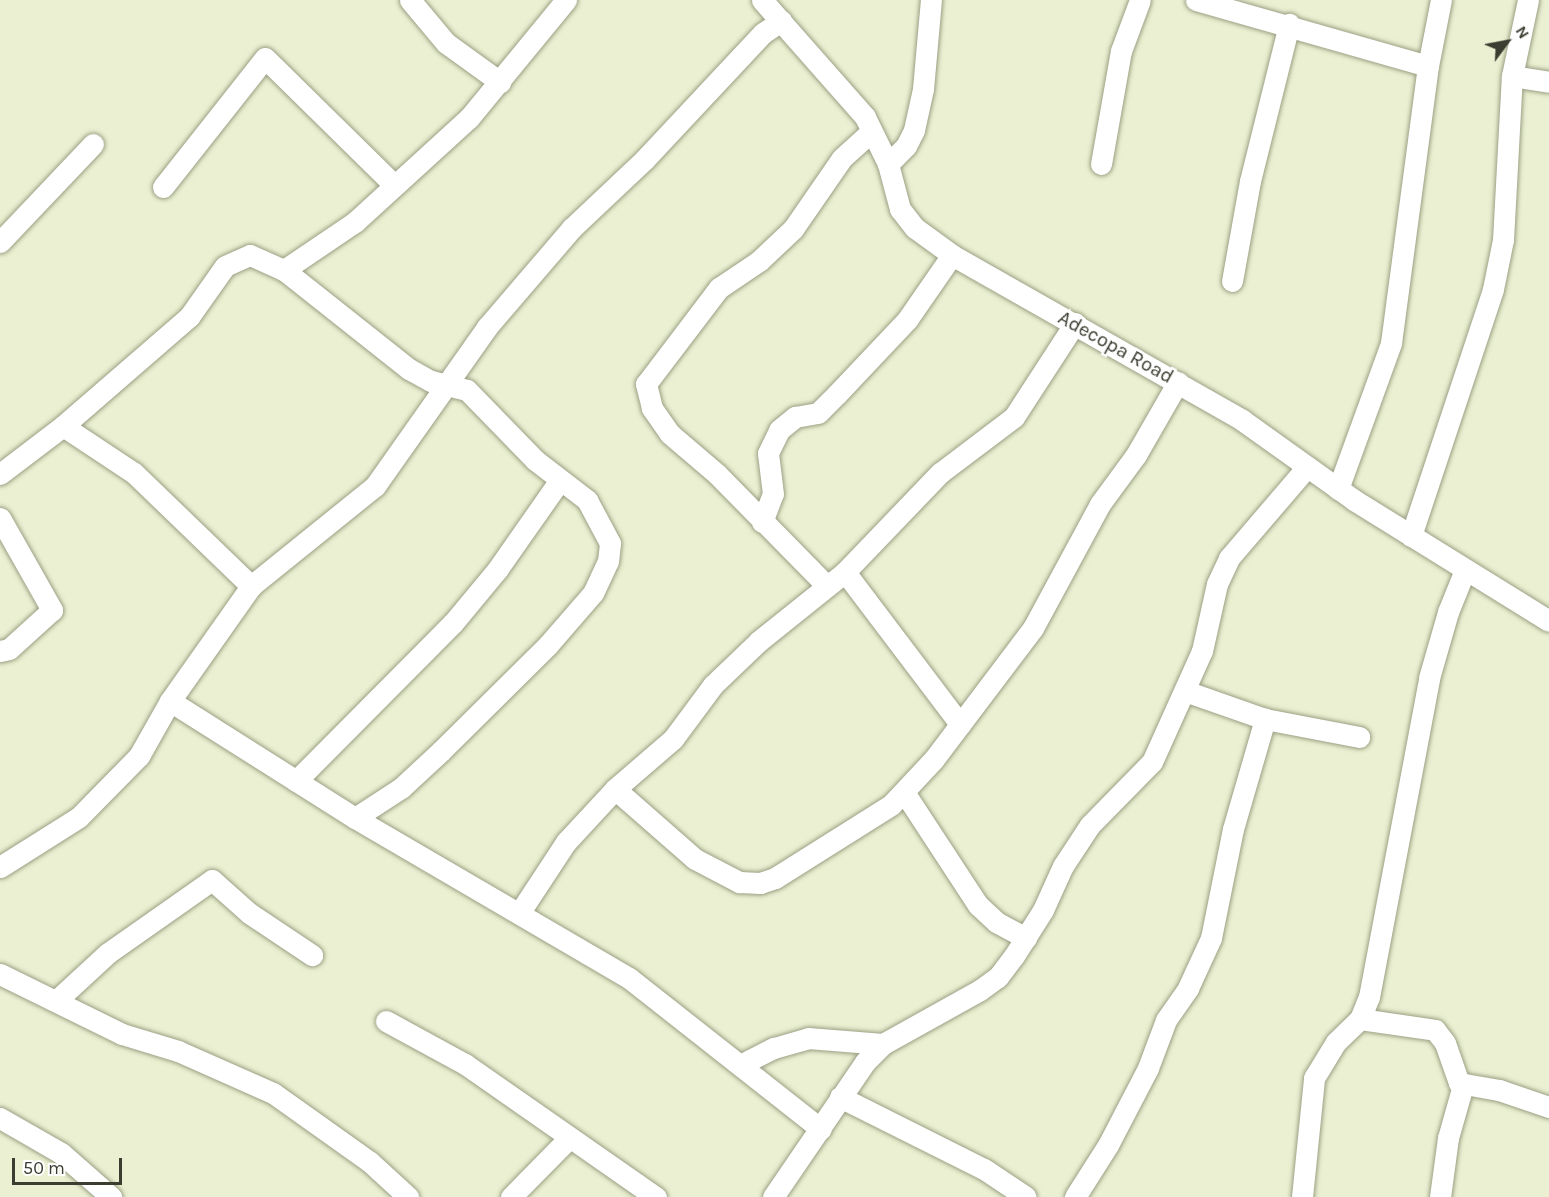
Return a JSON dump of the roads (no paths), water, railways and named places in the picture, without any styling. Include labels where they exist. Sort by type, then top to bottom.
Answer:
[{"type":"street","points":[[410,0],[446,43],[500,81]]},
{"type":"street","points":[[284,270],[355,222],[393,184],[469,118],[566,0]]},
{"type":"street","name":"Adecopa Road","points":[[762,0],[865,117],[888,164],[900,209],[915,228],[952,255],[1242,420],[1338,489],[1549,621]]},
{"type":"street","points":[[888,164],[906,146],[914,130],[923,89],[931,0]]},
{"type":"street","points":[[1101,164],[1121,51],[1140,0]]},
{"type":"street","points":[[1196,0],[1289,24],[1428,66]]},
{"type":"street","points":[[1338,489],[1391,343],[1428,66],[1441,0]]},
{"type":"street","points":[[1411,536],[1493,288],[1503,240],[1512,76],[1528,0]]},
{"type":"street","points":[[0,867],[79,817],[139,756],[170,701],[201,662],[251,586],[375,486],[487,327],[572,228],[644,160],[763,33],[781,21]]},
{"type":"street","points":[[1232,281],[1250,182],[1289,24]]},
{"type":"street","points":[[163,187],[265,58],[393,184]]},
{"type":"street","points":[[1512,76],[1549,82]]},
{"type":"street","points":[[825,584],[717,474],[670,434],[652,408],[646,384],[719,288],[759,261],[793,229],[842,158],[871,132]]},
{"type":"street","points":[[0,242],[93,144]]},
{"type":"street","points":[[0,474],[63,426],[189,317],[225,266],[250,255],[284,270],[409,369],[447,386],[467,390],[560,480],[586,500],[610,543],[608,561],[593,593],[548,645],[441,751],[401,788],[355,818]]},
{"type":"street","points":[[762,522],[773,494],[768,453],[779,430],[795,417],[818,413],[837,394],[907,320],[952,255]]},
{"type":"street","points":[[520,912],[566,842],[615,789],[673,739],[713,685],[825,584],[845,572],[940,473],[1014,417],[1075,323]]},
{"type":"street","points":[[615,789],[695,859],[739,882],[760,883],[775,878],[860,826],[904,792],[960,724],[1033,628],[1100,504],[1136,455],[1178,382]]},
{"type":"street","points":[[63,426],[134,473],[251,586]]},
{"type":"street","points":[[773,1197],[821,1129],[840,1096],[883,1044],[980,990],[998,977],[1026,938],[1063,866],[1090,825],[1152,762],[1202,651],[1217,584],[1229,558],[1307,467]]},
{"type":"street","points":[[296,781],[446,631],[497,570],[560,480]]},
{"type":"street","points":[[0,518],[52,610],[9,649],[0,651]]},
{"type":"street","points":[[1302,1197],[1314,1078],[1336,1042],[1360,1019],[1369,996],[1429,678],[1448,612],[1466,570]]},
{"type":"street","points":[[845,572],[960,724]]},
{"type":"street","points":[[1185,692],[1265,719],[1359,737]]},
{"type":"street","points":[[170,701],[355,818],[520,912],[629,978],[742,1064],[821,1129]]},
{"type":"street","points":[[1075,1197],[1113,1136],[1148,1068],[1166,1020],[1188,988],[1211,938],[1233,829],[1265,719]]},
{"type":"street","points":[[904,792],[978,905],[996,922],[1026,938]]},
{"type":"street","points":[[57,1000],[108,953],[212,880],[249,913],[312,955]]},
{"type":"street","points":[[0,974],[57,1000],[122,1034],[178,1051],[273,1093],[370,1162],[408,1197]]},
{"type":"street","points":[[1360,1019],[1435,1030],[1445,1043],[1454,1075],[1463,1085],[1499,1090],[1549,1107]]},
{"type":"street","points":[[386,1021],[465,1064],[656,1197]]},
{"type":"street","points":[[742,1064],[774,1048],[808,1038],[883,1044]]},
{"type":"street","points":[[1440,1197],[1448,1138],[1463,1085]]},
{"type":"street","points":[[840,1096],[984,1169],[1026,1197]]},
{"type":"street","points":[[0,1118],[61,1153],[111,1197]]},
{"type":"street","points":[[511,1197],[569,1138]]}]
